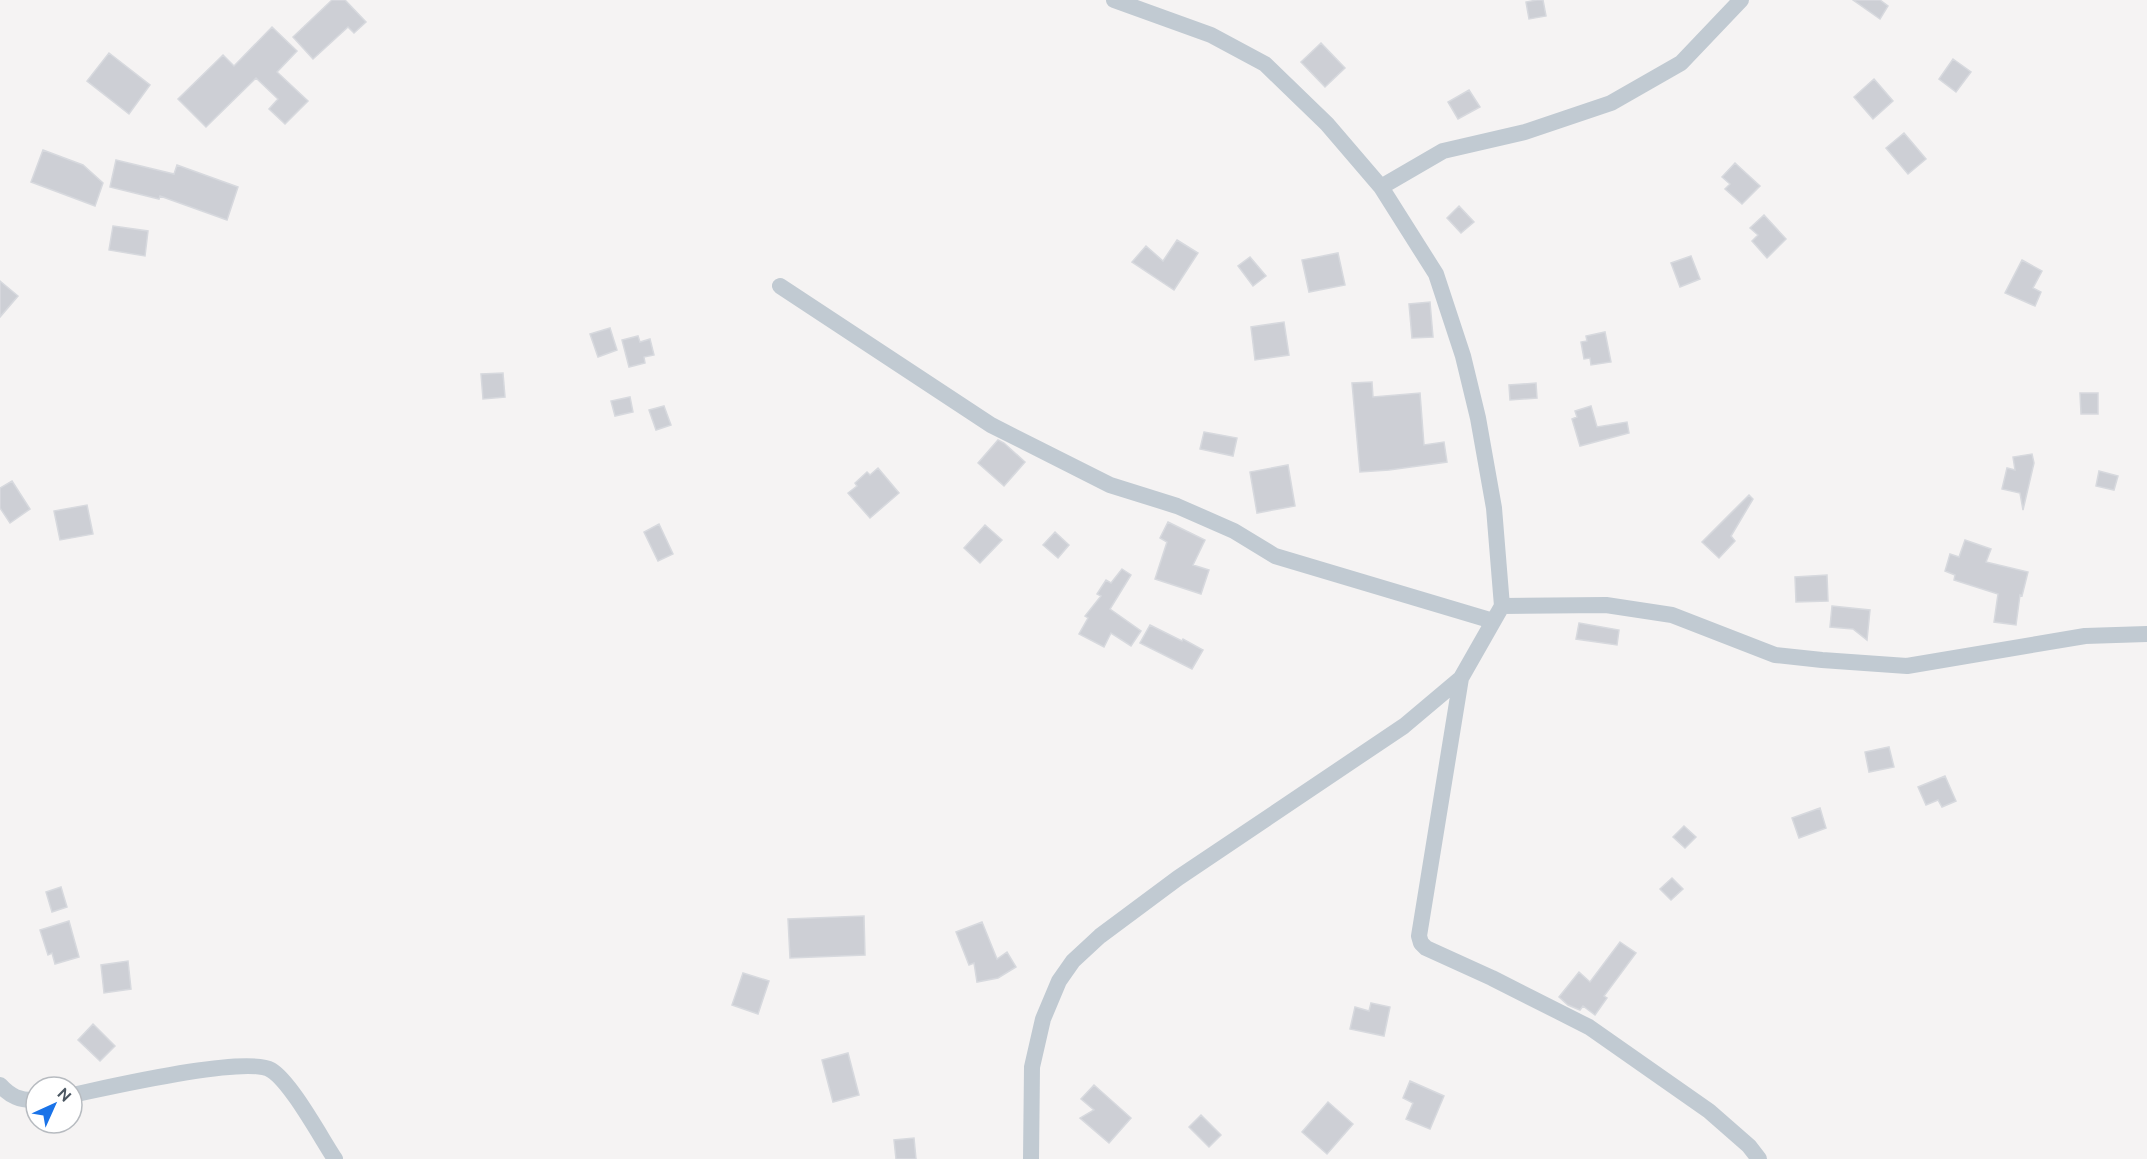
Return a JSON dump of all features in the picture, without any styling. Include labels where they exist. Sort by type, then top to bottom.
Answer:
[{"type":"street","points":[[1114,0],[1211,35],[1265,64],[1327,124],[1381,188],[1436,274],[1463,356],[1478,418],[1494,508],[1503,606],[1461,678],[1427,880],[1419,936],[1421,943],[1426,948],[1589,1027],[1709,1111],[1749,1146],[1759,1159]]},
{"type":"street","points":[[1381,188],[1443,151],[1525,132],[1611,103],[1681,63],[1741,0]]},
{"type":"street","points":[[780,286],[991,424],[1110,485],[1177,506],[1234,531],[1275,556],[1493,621]]},
{"type":"street","points":[[1503,606],[1606,605],[1661,613],[1672,615],[1775,655],[1907,666],[2085,636],[2147,634]]},
{"type":"street","points":[[1030,1159],[1032,1067],[1043,1019],[1059,981],[1074,961],[1100,936],[1178,878],[1404,726],[1461,678]]},
{"type":"street","points":[[84,1093],[159,1077],[209,1070],[251,1065],[270,1070],[285,1083],[335,1159]]},
{"type":"street","points":[[0,1085],[14,1097],[24,1100]]},
{"type":"building","points":[[332,0],[345,0],[366,22],[354,33],[348,27],[313,59],[293,37]]},
{"type":"building","points":[[1543,0],[1546,16],[1529,19],[1526,2]]},
{"type":"building","points":[[1853,0],[1880,0],[1888,6],[1880,19]]},
{"type":"building","points":[[272,27],[297,51],[277,72],[308,101],[285,124],[269,109],[278,99],[256,78],[206,127],[178,99],[223,55],[234,66]]},
{"type":"building","points":[[1321,43],[1345,68],[1325,87],[1301,62]]},
{"type":"building","points":[[109,53],[150,85],[129,114],[87,81]]},
{"type":"building","points":[[1953,59],[1971,72],[1956,92],[1939,79]]},
{"type":"building","points":[[1874,79],[1893,101],[1873,119],[1854,97]]},
{"type":"building","points":[[1469,90],[1480,107],[1458,119],[1448,102]]},
{"type":"building","points":[[1904,133],[1926,159],[1908,174],[1886,148]]},
{"type":"building","points":[[43,150],[83,165],[103,183],[95,206],[31,182]]},
{"type":"building","points":[[116,160],[174,174],[177,165],[238,187],[227,220],[160,196],[159,199],[110,187]]},
{"type":"building","points":[[1735,163],[1760,186],[1742,204],[1725,189],[1730,184],[1722,177]]},
{"type":"building","points":[[1459,206],[1474,222],[1461,233],[1447,218]]},
{"type":"building","points":[[1764,215],[1786,239],[1767,258],[1752,241],[1758,235],[1750,228]]},
{"type":"building","points":[[113,226],[148,231],[145,256],[109,250]]},
{"type":"building","points":[[1177,240],[1198,253],[1174,290],[1132,262],[1146,246],[1163,261]]},
{"type":"building","points":[[1338,253],[1345,285],[1309,292],[1302,260]]},
{"type":"building","points":[[1691,256],[1700,279],[1680,287],[1671,263]]},
{"type":"building","points":[[1250,257],[1266,276],[1253,286],[1238,266]]},
{"type":"building","points":[[2022,260],[2042,271],[2033,288],[2041,292],[2035,306],[2005,293]]},
{"type":"building","points":[[0,281],[18,296],[0,317]]},
{"type":"building","points":[[1430,302],[1433,337],[1412,338],[1409,304]]},
{"type":"building","points":[[1284,322],[1289,355],[1255,360],[1251,327]]},
{"type":"building","points":[[610,328],[617,350],[598,357],[590,334]]},
{"type":"building","points":[[1605,332],[1611,362],[1591,365],[1590,358],[1584,359],[1581,342],[1587,341],[1586,336]]},
{"type":"building","points":[[638,336],[640,342],[650,339],[654,355],[644,357],[645,363],[629,367],[622,340]]},
{"type":"building","points":[[503,373],[505,397],[483,399],[481,374]]},
{"type":"building","points":[[1372,382],[1373,397],[1420,393],[1424,445],[1444,442],[1447,462],[1360,472],[1352,383]]},
{"type":"building","points":[[1536,383],[1537,398],[1510,400],[1509,385]]},
{"type":"building","points":[[2080,393],[2098,393],[2098,414],[2081,414]]},
{"type":"building","points":[[630,397],[633,412],[615,416],[611,401]]},
{"type":"building","points":[[664,406],[671,425],[656,430],[649,410]]},
{"type":"building","points":[[1591,406],[1597,427],[1627,422],[1629,433],[1580,446],[1572,419],[1577,417],[1575,411]]},
{"type":"building","points":[[1204,432],[1237,438],[1233,456],[1200,449]]},
{"type":"building","points":[[998,440],[1025,462],[1004,486],[978,463]]},
{"type":"building","points":[[2032,454],[2034,463],[2023,510],[2020,493],[2002,489],[2007,468],[2015,470],[2013,457]]},
{"type":"building","points":[[1288,465],[1295,506],[1257,513],[1250,472]]},
{"type":"building","points":[[878,468],[899,493],[870,518],[848,493],[857,486],[855,483],[867,472],[870,475]]},
{"type":"building","points":[[2099,471],[2118,476],[2114,490],[2096,486]]},
{"type":"building","points":[[12,481],[30,509],[10,523],[0,508],[0,488]]},
{"type":"building","points":[[1749,495],[1753,499],[1731,536],[1735,541],[1719,558],[1702,542]]},
{"type":"building","points":[[87,505],[93,534],[60,540],[54,511]]},
{"type":"building","points":[[1168,522],[1205,540],[1193,565],[1209,570],[1201,594],[1155,579],[1167,542],[1160,538]]},
{"type":"building","points":[[659,524],[673,554],[658,561],[644,532]]},
{"type":"building","points":[[985,525],[1002,540],[980,563],[964,548]]},
{"type":"building","points":[[1055,532],[1069,545],[1058,558],[1043,545]]},
{"type":"building","points":[[1965,540],[1991,549],[1986,562],[2028,572],[2022,596],[2020,595],[2016,625],[1994,622],[1998,594],[1954,580],[1955,575],[1945,571],[1950,554],[1959,557]]},
{"type":"building","points":[[1122,569],[1131,575],[1110,609],[1141,631],[1131,646],[1111,633],[1104,647],[1079,634],[1088,618],[1085,616],[1101,596],[1097,594],[1106,580],[1111,583]]},
{"type":"building","points":[[1827,575],[1828,601],[1796,602],[1795,577]]},
{"type":"building","points":[[1832,606],[1870,610],[1867,640],[1853,629],[1830,627]]},
{"type":"building","points":[[1579,623],[1619,630],[1617,645],[1576,639]]},
{"type":"building","points":[[1150,625],[1203,650],[1192,669],[1140,643]]},
{"type":"building","points":[[1889,747],[1894,767],[1869,772],[1865,752]]},
{"type":"building","points":[[1945,776],[1956,801],[1942,807],[1938,800],[1926,805],[1918,787]]},
{"type":"building","points":[[1820,808],[1826,828],[1799,838],[1792,818]]},
{"type":"building","points":[[1684,826],[1696,837],[1685,848],[1673,837]]},
{"type":"building","points":[[1672,878],[1683,889],[1671,900],[1660,889]]},
{"type":"building","points":[[61,887],[67,907],[52,912],[46,892]]},
{"type":"building","points":[[864,916],[865,955],[790,958],[788,919]]},
{"type":"building","points":[[69,921],[79,957],[55,964],[52,953],[48,955],[40,930]]},
{"type":"building","points":[[982,922],[997,959],[1007,952],[1016,967],[998,978],[977,982],[974,963],[969,965],[956,932]]},
{"type":"building","points":[[1620,942],[1636,953],[1604,996],[1607,998],[1595,1015],[1583,1006],[1580,1010],[1568,1005],[1559,997],[1579,972],[1590,982]]},
{"type":"building","points":[[128,961],[131,989],[104,993],[101,965]]},
{"type":"building","points":[[743,973],[769,981],[758,1014],[732,1005]]},
{"type":"building","points":[[1371,1003],[1390,1007],[1384,1036],[1350,1029],[1355,1007],[1369,1011]]},
{"type":"building","points":[[93,1024],[115,1046],[100,1061],[78,1040]]},
{"type":"building","points":[[848,1053],[859,1095],[833,1102],[822,1060]]},
{"type":"building","points":[[1410,1081],[1444,1096],[1430,1129],[1406,1119],[1413,1103],[1403,1098]]},
{"type":"building","points":[[1094,1085],[1131,1118],[1109,1143],[1080,1118],[1094,1110],[1081,1099]]},
{"type":"building","points":[[1328,1102],[1353,1124],[1327,1154],[1302,1132]]},
{"type":"building","points":[[1201,1115],[1221,1135],[1209,1147],[1189,1127]]},
{"type":"building","points":[[914,1138],[916,1159],[896,1159],[894,1140]]}]
